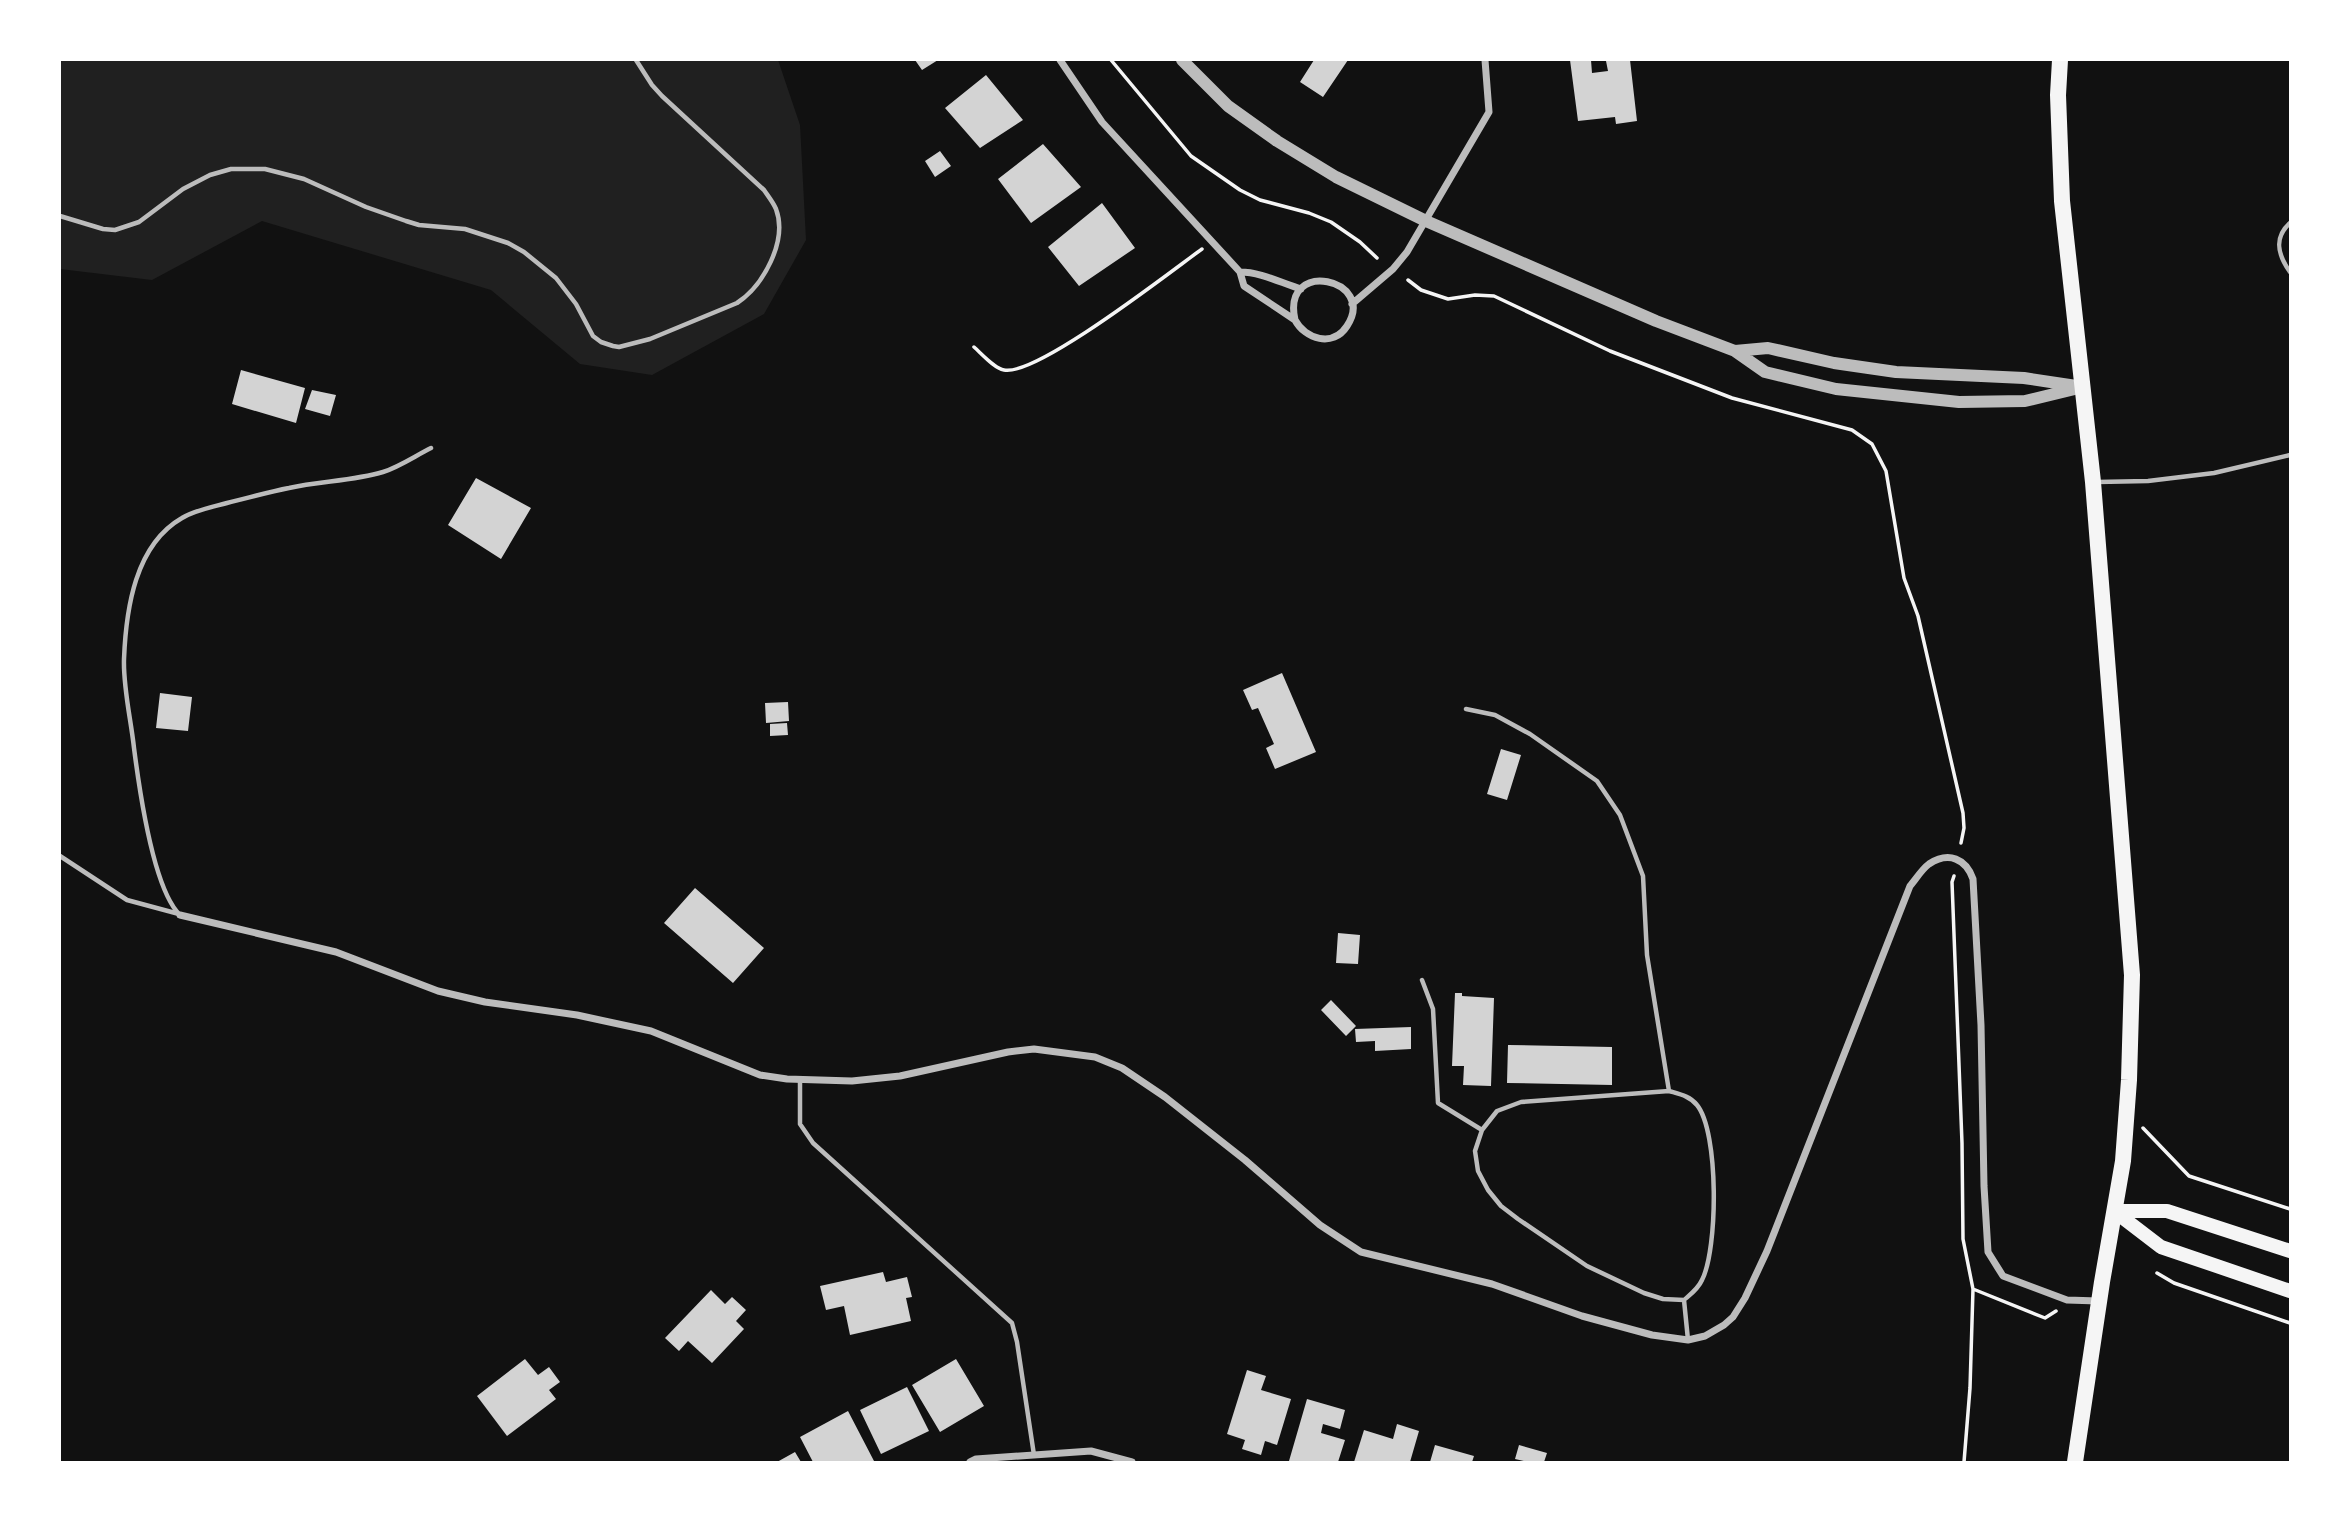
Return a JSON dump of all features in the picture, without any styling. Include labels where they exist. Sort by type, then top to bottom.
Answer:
[{"type":"main road","points":[[2060,60],[2058,95],[2062,201],[2093,482],[2132,975],[2123,1161],[2075,1462]]},
{"type":"main road","points":[[2114,1211],[2167,1211],[2291,1251]]},
{"type":"main road","points":[[2114,1211],[2161,1247],[2291,1291]]},
{"type":"street","points":[[1060,60],[1102,122],[1240,272],[1244,286],[1294,320],[1307,335],[1325,339],[1335,337],[1349,323],[1352,304],[1349,295],[1335,283],[1317,280],[1301,289],[1293,304],[1294,320]]},
{"type":"street","points":[[1182,60],[1228,106],[1277,141],[1336,177],[1426,221],[1656,321],[1735,351],[1765,372],[1836,389],[1959,402],[2025,401],[2083,387]]},
{"type":"street","points":[[1352,304],[1393,269],[1407,252],[1489,112],[1485,60]]},
{"type":"street","points":[[1240,272],[1254,272],[1301,289]]},
{"type":"street","points":[[1735,351],[1769,348],[1834,363],[1896,372],[2024,378],[2083,387]]},
{"type":"street","points":[[180,915],[336,952],[438,991],[485,1002],[633,1026],[760,1075],[852,1081],[900,1076],[1008,1052],[1034,1049],[1095,1057],[1122,1068],[1165,1097],[1245,1160],[1320,1225],[1361,1252],[1492,1284],[1582,1316],[1629,1329],[1688,1340],[1705,1336],[1724,1325],[1733,1317],[1745,1298],[1772,1238],[1910,886],[1927,865],[1940,859],[1958,859],[1968,866],[1973,880],[1981,1026],[1988,1252],[2003,1276],[2067,1300],[2099,1301]]},
{"type":"street","points":[[971,1462],[976,1459],[1091,1451],[1132,1462]]},
{"type":"lane","points":[[60,216],[115,230],[139,222],[183,189],[210,175],[244,168],[278,171],[406,221],[419,225],[465,229],[508,243],[524,252],[556,278],[576,304],[597,340],[612,346],[628,345],[650,339],[747,297],[767,270],[779,236],[776,209],[764,190],[657,91],[636,60]]},
{"type":"lane","points":[[2291,223],[2279,238],[2279,252],[2291,272]]},
{"type":"lane","points":[[180,915],[166,895],[146,824],[124,661],[129,609],[147,551],[169,527],[182,517],[198,511],[289,488],[384,471],[430,448]]},
{"type":"lane","points":[[2093,482],[2148,481],[2214,472],[2291,455]]},
{"type":"lane","points":[[1466,709],[1495,715],[1530,734],[1597,781],[1620,815],[1643,876],[1647,955],[1669,1091]]},
{"type":"lane","points":[[60,856],[127,901],[180,915]]},
{"type":"lane","points":[[1422,980],[1433,1009],[1438,1103],[1482,1130]]},
{"type":"lane","points":[[800,1079],[800,1124],[813,1143],[1012,1323],[1034,1455]]},
{"type":"lane","points":[[1669,1091],[1686,1096],[1697,1105],[1705,1119],[1715,1207],[1709,1257],[1703,1280],[1684,1300],[1663,1299],[1644,1293],[1587,1266],[1501,1206],[1478,1171],[1475,1151],[1482,1130],[1497,1111],[1521,1102],[1669,1091]]},
{"type":"lane","points":[[1684,1300],[1688,1340]]},
{"type":"path","points":[[1111,60],[1191,156],[1240,190],[1260,200],[1331,222],[1360,242],[1377,258]]},
{"type":"path","points":[[974,347],[1002,370],[1016,370],[1040,361],[1212,242]]},
{"type":"path","points":[[1409,280],[1421,290],[1448,299],[1475,295],[1493,296],[1610,351],[1732,398],[1852,430],[1872,444],[1886,471],[1904,578],[1918,616],[1963,813],[1961,844]]},
{"type":"path","points":[[1954,876],[1952,882],[1963,1239],[1973,1289],[1970,1388],[1964,1462]]},
{"type":"path","points":[[2127,1110],[2189,1176],[2291,1209]]},
{"type":"path","points":[[2157,1273],[2174,1283],[2291,1323]]},
{"type":"path","points":[[1973,1289],[2045,1318],[2056,1311]]},
{"type":"shaded area","points":[[60,60],[778,60],[800,125],[806,240],[764,314],[652,375],[580,364],[491,290],[262,221],[152,280],[60,269]]},
{"type":"building","points":[[915,60],[938,60],[922,70]]},
{"type":"building","points":[[1314,60],[1348,60],[1323,97],[1300,82]]},
{"type":"building","points":[[1570,60],[1591,60],[1592,73],[1608,71],[1606,61],[1630,60],[1637,121],[1616,124],[1615,117],[1578,121]]},
{"type":"building","points":[[986,75],[1023,120],[980,148],[945,108]]},
{"type":"building","points":[[1043,144],[1081,187],[1031,223],[998,179]]},
{"type":"building","points":[[940,151],[951,166],[935,177],[925,161]]},
{"type":"building","points":[[1102,203],[1135,248],[1079,286],[1048,247]]},
{"type":"building","points":[[241,370],[305,388],[296,423],[232,404]]},
{"type":"building","points":[[312,390],[336,395],[330,416],[305,409]]},
{"type":"building","points":[[476,478],[531,508],[501,559],[448,525]]},
{"type":"building","points":[[1282,673],[1316,752],[1275,769],[1266,748],[1274,744],[1258,708],[1252,710],[1243,690]]},
{"type":"building","points":[[160,693],[192,697],[188,731],[156,728]]},
{"type":"building","points":[[788,702],[789,721],[766,723],[765,703]]},
{"type":"building","points":[[787,723],[788,735],[770,736],[770,724]]},
{"type":"building","points":[[1501,749],[1521,755],[1507,800],[1487,794]]},
{"type":"building","points":[[695,888],[764,948],[733,983],[664,923]]},
{"type":"building","points":[[1338,933],[1360,935],[1358,964],[1336,963]]},
{"type":"building","points":[[1455,993],[1494,998],[1491,1086],[1463,1085],[1464,1066],[1452,1066]]},
{"type":"building","points":[[1331,1000],[1356,1026],[1346,1036],[1321,1010]]},
{"type":"building","points":[[1411,1027],[1411,1049],[1375,1051],[1375,1041],[1356,1042],[1355,1029]]},
{"type":"building","points":[[1508,1045],[1612,1047],[1612,1085],[1507,1083]]},
{"type":"building","points":[[883,1272],[886,1282],[907,1277],[912,1297],[906,1298],[911,1321],[850,1335],[844,1306],[826,1310],[820,1286]]},
{"type":"building","points":[[711,1290],[725,1304],[732,1297],[746,1310],[736,1321],[744,1329],[712,1363],[688,1341],[679,1351],[665,1338]]},
{"type":"building","points":[[525,1359],[538,1375],[549,1367],[560,1382],[549,1390],[556,1399],[507,1436],[477,1396]]},
{"type":"building","points":[[956,1359],[984,1406],[940,1432],[912,1385]]},
{"type":"building","points":[[1247,1370],[1266,1376],[1261,1390],[1291,1399],[1277,1445],[1265,1441],[1261,1455],[1242,1449],[1245,1440],[1227,1434]]},
{"type":"building","points":[[907,1387],[929,1431],[881,1454],[860,1410]]},
{"type":"building","points":[[1307,1399],[1345,1410],[1340,1429],[1323,1424],[1321,1433],[1345,1440],[1338,1462],[1289,1461]]},
{"type":"building","points":[[848,1411],[874,1461],[813,1462],[800,1437]]},
{"type":"building","points":[[1397,1424],[1419,1431],[1410,1462],[1354,1462],[1364,1430],[1393,1439]]},
{"type":"building","points":[[1435,1445],[1474,1456],[1472,1462],[1430,1462]]},
{"type":"building","points":[[1519,1445],[1547,1453],[1544,1462],[1515,1459]]},
{"type":"building","points":[[795,1452],[801,1462],[777,1462]]}]
